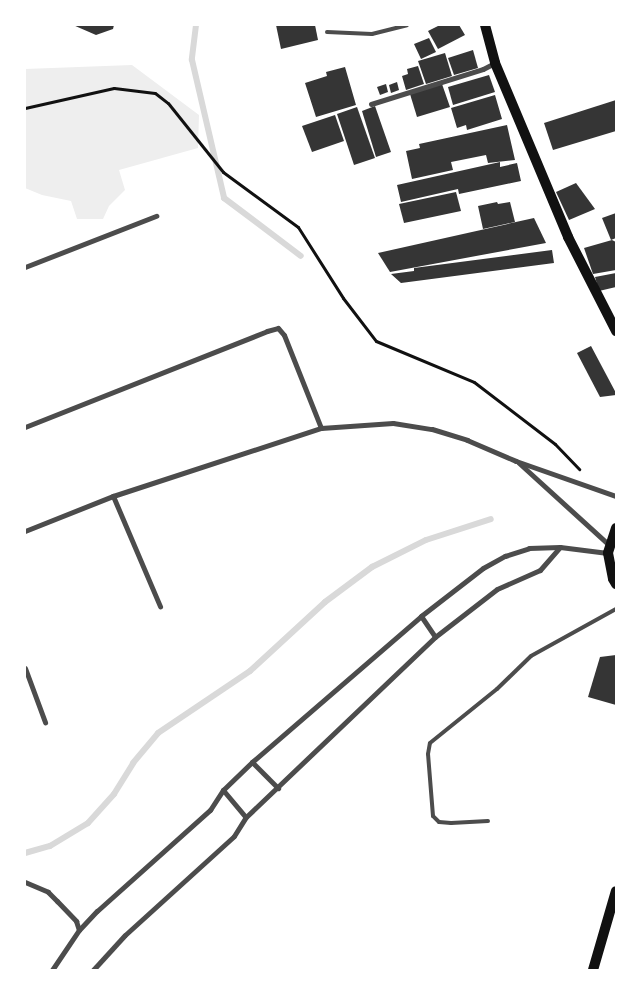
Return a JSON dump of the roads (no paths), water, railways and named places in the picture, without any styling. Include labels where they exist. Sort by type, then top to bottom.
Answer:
[{"type":"main road","points":[[485,25],[495,63],[568,237],[616,331]]},
{"type":"main road","points":[[616,528],[609,549],[613,580],[616,584]]},
{"type":"main road","points":[[593,970],[616,891]]},
{"type":"street","points":[[371,104],[483,69],[495,63]]},
{"type":"street","points":[[25,267],[156,216]]},
{"type":"street","points":[[25,427],[267,330],[278,328],[284,335],[321,428]]},
{"type":"street","points":[[25,531],[113,496],[321,428],[393,423],[432,429],[467,440],[616,496]]},
{"type":"street","points":[[516,460],[609,549]]},
{"type":"street","points":[[113,496],[160,606]]},
{"type":"street","points":[[52,970],[79,930],[97,911],[210,810],[223,790],[252,762],[420,616],[483,568],[505,556],[529,548],[609,549]]},
{"type":"street","points":[[93,970],[125,935],[234,836],[246,817],[435,637],[497,589],[540,570],[560,548]]},
{"type":"street","points":[[420,616],[435,637]]},
{"type":"street","points":[[25,668],[45,722]]},
{"type":"street","points":[[252,762],[278,788]]},
{"type":"street","points":[[223,790],[246,817]]},
{"type":"street","points":[[25,882],[48,892],[58,900],[76,922],[79,930]]},
{"type":"lane","points":[[327,32],[372,34],[407,25]]},
{"type":"lane","points":[[488,821],[438,822],[433,816],[428,754],[430,743],[497,689],[531,656],[616,609]]},
{"type":"waterway","points":[[196,25],[192,60],[224,198],[301,256]]},
{"type":"waterway","points":[[25,853],[50,846],[88,823],[114,794],[133,763],[158,733],[250,671],[325,602],[372,567],[426,540],[491,519]]}]
